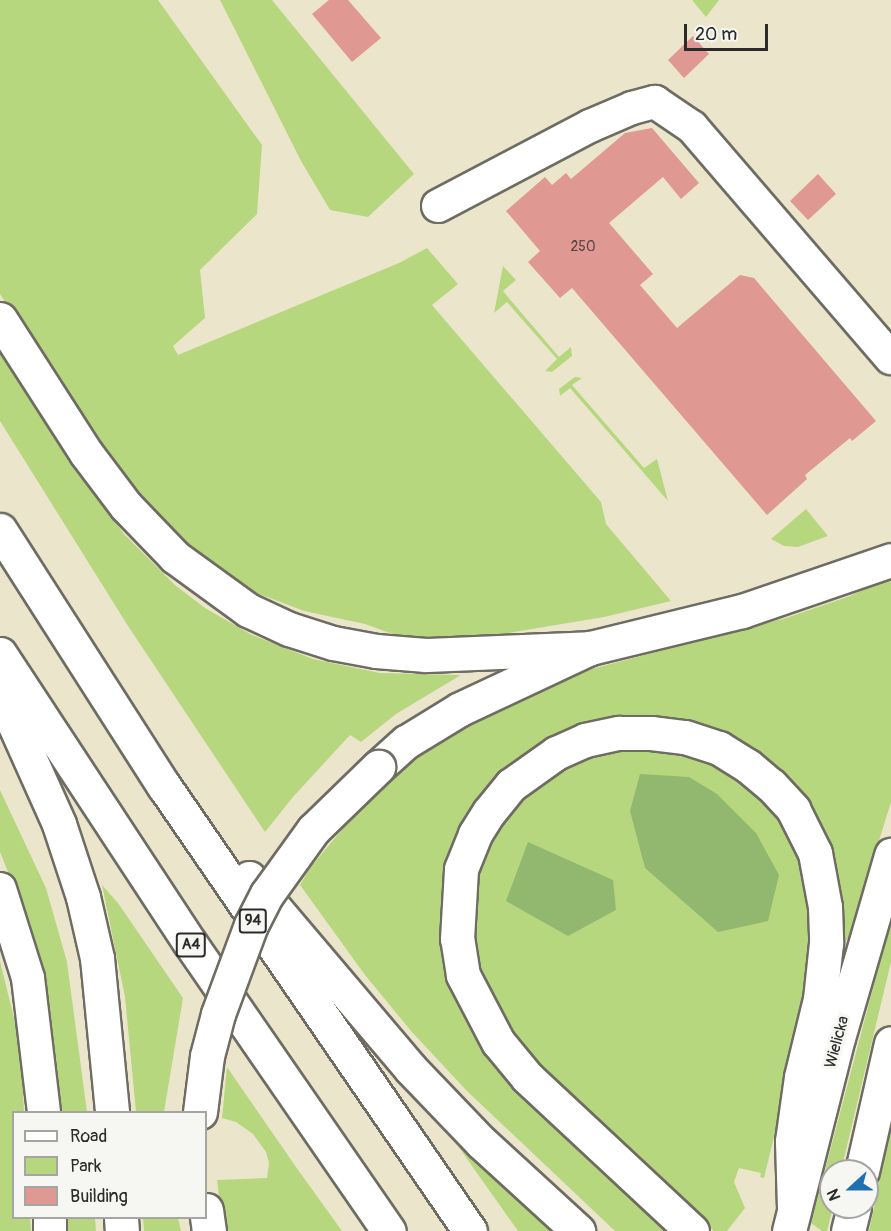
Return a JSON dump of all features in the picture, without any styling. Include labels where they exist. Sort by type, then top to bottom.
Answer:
[{"type":"main road","points":[[0,319],[86,453],[126,506],[175,557],[248,610],[289,629],[333,644],[376,651],[437,655],[590,648],[742,611],[891,560]]},
{"type":"main road","points":[[0,530],[164,786],[470,1231]]},
{"type":"main road","name":"94","points":[[200,1111],[206,1066],[218,1014],[251,925],[267,894],[313,830],[406,742],[460,709],[590,648]]},
{"type":"main road","name":"A4","points":[[0,654],[190,944],[389,1231]]},
{"type":"main road","points":[[0,692],[59,824],[83,897],[97,958],[112,1111]]},
{"type":"main road","points":[[692,1231],[526,1077],[498,1042],[463,975],[457,939],[461,869],[475,834],[489,812],[512,785],[556,753],[585,740],[619,733],[651,733],[685,737],[719,748],[748,766],[771,785],[793,809],[815,853],[825,907],[826,943],[820,999],[801,1077],[792,1141],[791,1221]]},
{"type":"main road","points":[[164,786],[231,856],[411,1069],[481,1142],[578,1231]]},
{"type":"main road","name":"Wielicka","points":[[791,1221],[838,1038],[891,855]]},
{"type":"main road","points":[[865,1159],[891,1043]]},
{"type":"street","points":[[438,206],[590,126],[632,108],[655,102],[692,127],[891,358]]},
{"type":"street","points":[[0,889],[28,978],[44,1111]]},
{"type":"green space","points":[[0,0],[158,0],[262,145],[257,214],[200,270],[205,318],[173,346],[178,355],[399,263],[427,248],[458,284],[432,305],[601,502],[606,524],[671,601],[604,617],[502,634],[409,640],[365,624],[304,611],[249,590],[202,560],[155,517],[113,464],[0,294]]},
{"type":"green space","points":[[220,0],[272,0],[414,174],[368,217],[330,210],[301,161]]},
{"type":"green space","points":[[692,0],[719,0],[706,17]]},
{"type":"green space","points":[[503,266],[516,280],[503,291],[559,357],[571,347],[572,356],[552,372],[545,371],[557,359],[507,302],[494,313]]},
{"type":"green space","points":[[0,351],[76,469],[124,534],[175,585],[205,608],[252,635],[313,659],[380,673],[461,675],[396,714],[361,742],[350,735],[293,797],[265,832],[128,626],[0,421]]},
{"type":"green space","points":[[575,377],[582,378],[572,385],[644,468],[657,459],[668,501],[570,388],[560,396],[559,389]]},
{"type":"green space","points":[[806,509],[828,536],[798,547],[784,546],[771,539]]},
{"type":"green space","points":[[891,577],[891,802],[849,938],[846,940],[843,936],[839,884],[833,855],[814,814],[789,780],[766,759],[732,738],[540,745],[504,771],[449,858],[441,913],[442,941],[449,971],[671,1231],[615,1231],[467,1091],[411,1031],[365,975],[300,885],[310,868],[349,821],[393,780],[389,773],[454,726],[565,676],[786,618],[850,596]]},
{"type":"green space","points":[[640,747],[663,749],[707,761],[749,786],[779,819],[794,844],[804,873],[813,945],[804,1014],[764,1178],[760,1177],[761,1173],[739,1168],[734,1182],[745,1208],[727,1231],[714,1231],[545,1072],[506,1021],[481,968],[475,940],[473,918],[479,870],[487,849],[509,812],[526,794],[566,766],[592,756]]},
{"type":"green space","points":[[640,774],[689,777],[717,794],[756,833],[779,875],[768,921],[718,932],[645,868],[630,811]]},
{"type":"green space","points":[[0,790],[46,888],[67,962],[87,1111],[52,1111],[46,1004],[31,929],[0,852]]},
{"type":"green space","points":[[528,842],[613,880],[616,910],[568,936],[506,901]]},
{"type":"green space","points":[[102,885],[118,903],[183,998],[164,1111],[136,1111],[125,997]]},
{"type":"green space","points":[[891,920],[891,962],[844,1159],[828,1159]]},
{"type":"green space","points":[[0,961],[21,1047],[24,1111],[12,1111],[12,1219],[30,1219],[31,1231],[0,1231]]},
{"type":"green space","points":[[227,1067],[342,1231],[223,1231],[217,1180],[267,1178],[269,1163],[266,1152],[253,1134],[236,1122],[222,1118]]},
{"type":"green space","points":[[891,1125],[891,1231],[869,1231],[872,1219],[879,1219],[879,1183]]},
{"type":"green space","points":[[448,1132],[534,1209],[558,1231],[518,1231]]},
{"type":"green space","points":[[819,1193],[819,1219],[830,1219],[827,1231],[822,1231],[811,1223]]},
{"type":"green space","points":[[59,1219],[95,1219],[96,1231],[60,1231]]},
{"type":"green space","points":[[143,1219],[178,1219],[181,1231],[144,1231]]},
{"type":"building","points":[[329,0],[348,0],[381,38],[352,62],[312,14]]},
{"type":"building","points":[[693,36],[709,54],[684,78],[668,60]]},
{"type":"building","points":[[652,128],[699,183],[681,199],[663,177],[609,223],[653,274],[640,285],[677,328],[740,275],[754,278],[876,421],[852,441],[850,438],[805,475],[807,479],[767,515],[572,288],[560,298],[528,262],[540,251],[506,211],[545,177],[552,185],[566,173],[571,179],[625,133]]},
{"type":"building","points":[[818,174],[836,194],[808,220],[790,201]]}]
